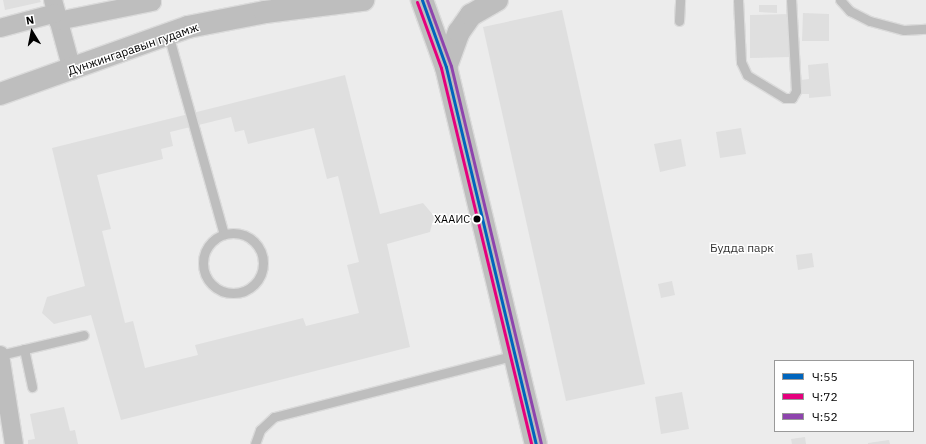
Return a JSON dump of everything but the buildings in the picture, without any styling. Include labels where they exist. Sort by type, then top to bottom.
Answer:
[{"type":"main road","name":"Дүнжингаравын гудамж","points":[[0,94],[72,70],[168,34],[263,6],[362,0]]},
{"type":"main road","points":[[422,0],[446,67],[536,444]]},
{"type":"main road","points":[[446,67],[460,32],[471,15],[498,0]]},
{"type":"street","points":[[0,28],[56,11],[152,2]]},
{"type":"street","points":[[56,11],[72,70]]},
{"type":"street","points":[[0,355],[14,444]]},
{"type":"lane","points":[[679,21],[680,0]]},
{"type":"lane","points":[[738,0],[741,62],[746,75],[785,98],[792,98],[796,91],[791,0]]},
{"type":"lane","points":[[840,0],[850,12],[870,21],[904,30],[926,29]]},
{"type":"lane","points":[[168,34],[224,234]]},
{"type":"lane","points":[[224,234],[248,237],[261,253],[260,274],[254,283],[237,293],[214,286],[203,269],[208,246],[224,234]]},
{"type":"lane","points":[[0,355],[84,335]]},
{"type":"lane","points":[[24,349],[32,387]]},
{"type":"lane","points":[[255,444],[260,430],[274,417],[515,355]]},
{"type":"green space","name":"Будда парк","points":[[0,0],[926,0],[926,444],[0,444]]},
{"type":"transit line","name":"Ч:55","points":[[422,0],[446,67],[536,444]]},
{"type":"transit line","name":"Ч:52","points":[[427,0],[451,66],[541,443]]},
{"type":"transit line","name":"Ч:72","points":[[417,2],[441,68],[531,444]]},
{"type":"place","name":"ХААИС","points":[[477,219]]}]
